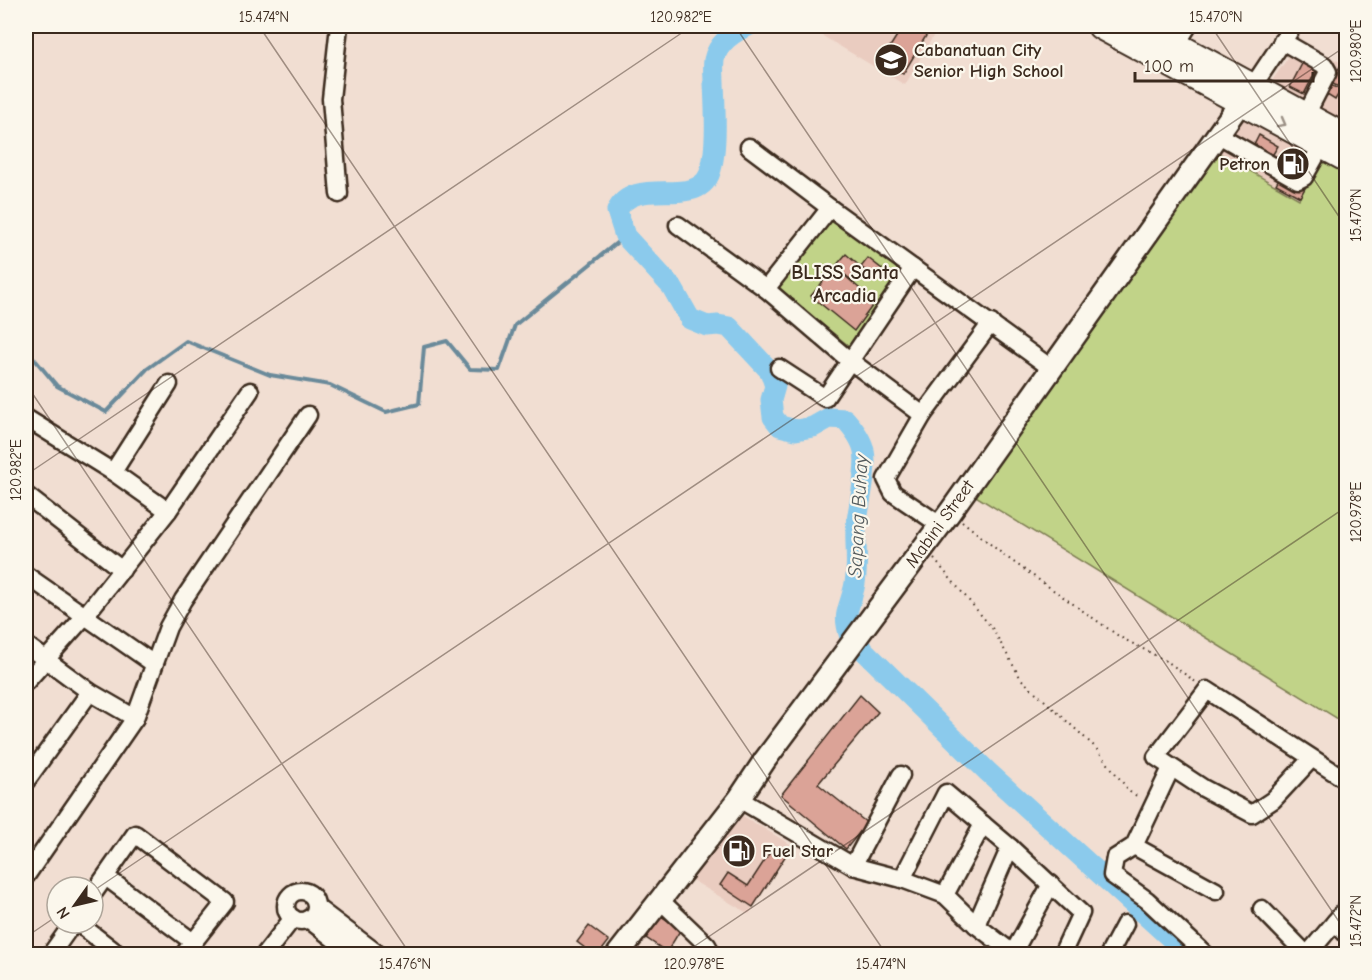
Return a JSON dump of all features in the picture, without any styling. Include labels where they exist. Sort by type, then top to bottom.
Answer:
[{"type":"highway","points":[[1101,26],[1247,93],[1306,116],[1347,138]]},
{"type":"highway","points":[[1140,26],[1182,35],[1247,93],[1322,145],[1347,158]]},
{"type":"main road","name":"Mabini Street","points":[[618,954],[739,799],[765,760],[940,525],[1247,93]]},
{"type":"street","points":[[339,26],[331,99],[339,194]]},
{"type":"street","points":[[1247,93],[1293,26]]},
{"type":"street","points":[[1282,41],[1324,65],[1328,72],[1306,116]]},
{"type":"street","points":[[1217,134],[1298,180],[1304,177],[1322,145]]},
{"type":"street","points":[[749,147],[1051,368]]},
{"type":"street","points":[[766,289],[830,208]]},
{"type":"street","points":[[678,225],[766,289],[849,360],[923,415]]},
{"type":"street","points":[[779,368],[825,398],[913,268]]},
{"type":"street","points":[[940,525],[894,493],[886,479],[923,415],[991,323]]},
{"type":"street","points":[[113,472],[170,384]]},
{"type":"street","points":[[26,682],[84,617],[168,511],[250,392]]},
{"type":"street","points":[[26,876],[135,718],[168,627],[183,600],[308,415]]},
{"type":"street","points":[[26,418],[113,472],[168,511]]},
{"type":"street","points":[[26,495],[122,570]]},
{"type":"street","points":[[26,575],[154,664]]},
{"type":"street","points":[[26,645],[90,692],[135,718]]},
{"type":"street","points":[[1312,758],[1273,800],[1252,814],[1203,788],[1156,757],[1207,690],[1347,780]]},
{"type":"street","points":[[26,781],[90,692]]},
{"type":"street","points":[[1171,768],[1134,846],[1115,858],[1112,875],[1147,900],[1205,954]]},
{"type":"street","points":[[853,866],[900,775]]},
{"type":"street","points":[[902,879],[946,793],[1010,847],[1081,913],[1062,954]]},
{"type":"street","points":[[739,799],[853,866],[902,879],[945,895],[976,925],[1013,954],[1051,884]]},
{"type":"street","points":[[945,895],[983,824]]},
{"type":"street","points":[[135,834],[225,902],[189,948],[106,876],[135,834]]},
{"type":"street","points":[[1134,846],[1216,891]]},
{"type":"street","points":[[976,925],[1010,847]]},
{"type":"street","points":[[660,900],[707,945],[712,954]]},
{"type":"street","points":[[1262,909],[1307,954],[1341,928],[1347,909]]},
{"type":"street","points":[[265,954],[306,915]]},
{"type":"street","points":[[306,915],[353,954]]},
{"type":"street","points":[[306,915],[378,954]]},
{"type":"street","points":[[1109,954],[1125,924]]},
{"type":"street","points":[[51,954],[64,935]]},
{"type":"street","points":[[93,935],[118,954]]},
{"type":"path","points":[[962,521],[1005,556],[1120,637],[1168,662],[1207,690]]},
{"type":"path","points":[[934,559],[992,628],[1021,679],[1095,747],[1130,792],[1153,806]]},
{"type":"shaded area","name":"Cabanatuan City Senior High School","points":[[826,26],[939,26],[905,85],[821,35]]},
{"type":"shaded area","points":[[1299,42],[1346,65],[1346,126],[1269,85]]},
{"type":"shaded area","points":[[1243,111],[1323,154],[1300,200],[1219,153]]},
{"type":"shaded area","points":[[738,813],[793,846],[749,914],[692,880]]},
{"type":"green space","points":[[1219,153],[1299,199],[1323,154],[1346,167],[1346,724],[974,495]]},
{"type":"green space","points":[[831,216],[902,271],[849,346],[776,287]]},
{"type":"building","points":[[903,26],[932,26],[903,74],[881,61]]},
{"type":"building","points":[[1304,60],[1318,67],[1304,94],[1290,87]]},
{"type":"building","points":[[1342,63],[1346,65],[1346,79],[1341,88],[1331,83]]},
{"type":"building","points":[[1332,86],[1341,90],[1335,100],[1327,95]]},
{"type":"building","name":"Petron","points":[[1259,135],[1278,146],[1270,159],[1252,149]]},
{"type":"building","name":"Petron","points":[[1288,151],[1306,162],[1298,177],[1279,166]]},
{"type":"building","points":[[1281,175],[1305,188],[1300,197],[1276,184]]},
{"type":"building","points":[[846,254],[864,270],[854,282],[835,267]]},
{"type":"building","points":[[868,258],[882,269],[875,278],[861,267]]},
{"type":"building","points":[[835,267],[875,302],[854,331],[811,296]]},
{"type":"building","points":[[860,695],[878,712],[818,784],[867,823],[846,849],[781,795]]},
{"type":"building","points":[[774,846],[786,855],[753,907],[720,885],[728,873],[748,886]]},
{"type":"building","points":[[661,916],[681,929],[667,952],[646,938]]},
{"type":"building","points":[[589,926],[609,941],[599,954],[593,954],[577,942]]},
{"type":"waterway","name":"Sapang Buhay","points":[[748,26],[727,39],[714,60],[715,143],[709,175],[701,185],[691,190],[650,192],[625,200],[617,211],[625,236],[672,287],[690,319],[707,326],[729,327],[770,371],[775,386],[771,400],[773,417],[780,426],[796,430],[813,427],[829,418],[845,419],[859,438],[864,451],[865,468],[856,529],[857,566],[846,617],[850,637],[988,772],[1188,954]]},
{"type":"waterway","points":[[26,349],[57,386],[106,412],[147,369],[186,341],[270,375],[330,385],[386,412],[419,404],[424,347],[447,341],[470,369],[499,370],[515,325],[625,236]]},
{"type":"place","name":"Cabanatuan City Senior High School","points":[[891,60]]},
{"type":"place","name":"Petron","points":[[1293,164]]},
{"type":"place","name":"Fuel Star","points":[[739,851]]},
{"type":"district","name":"BLISS Santa Arcadia","points":[[845,284]]}]
